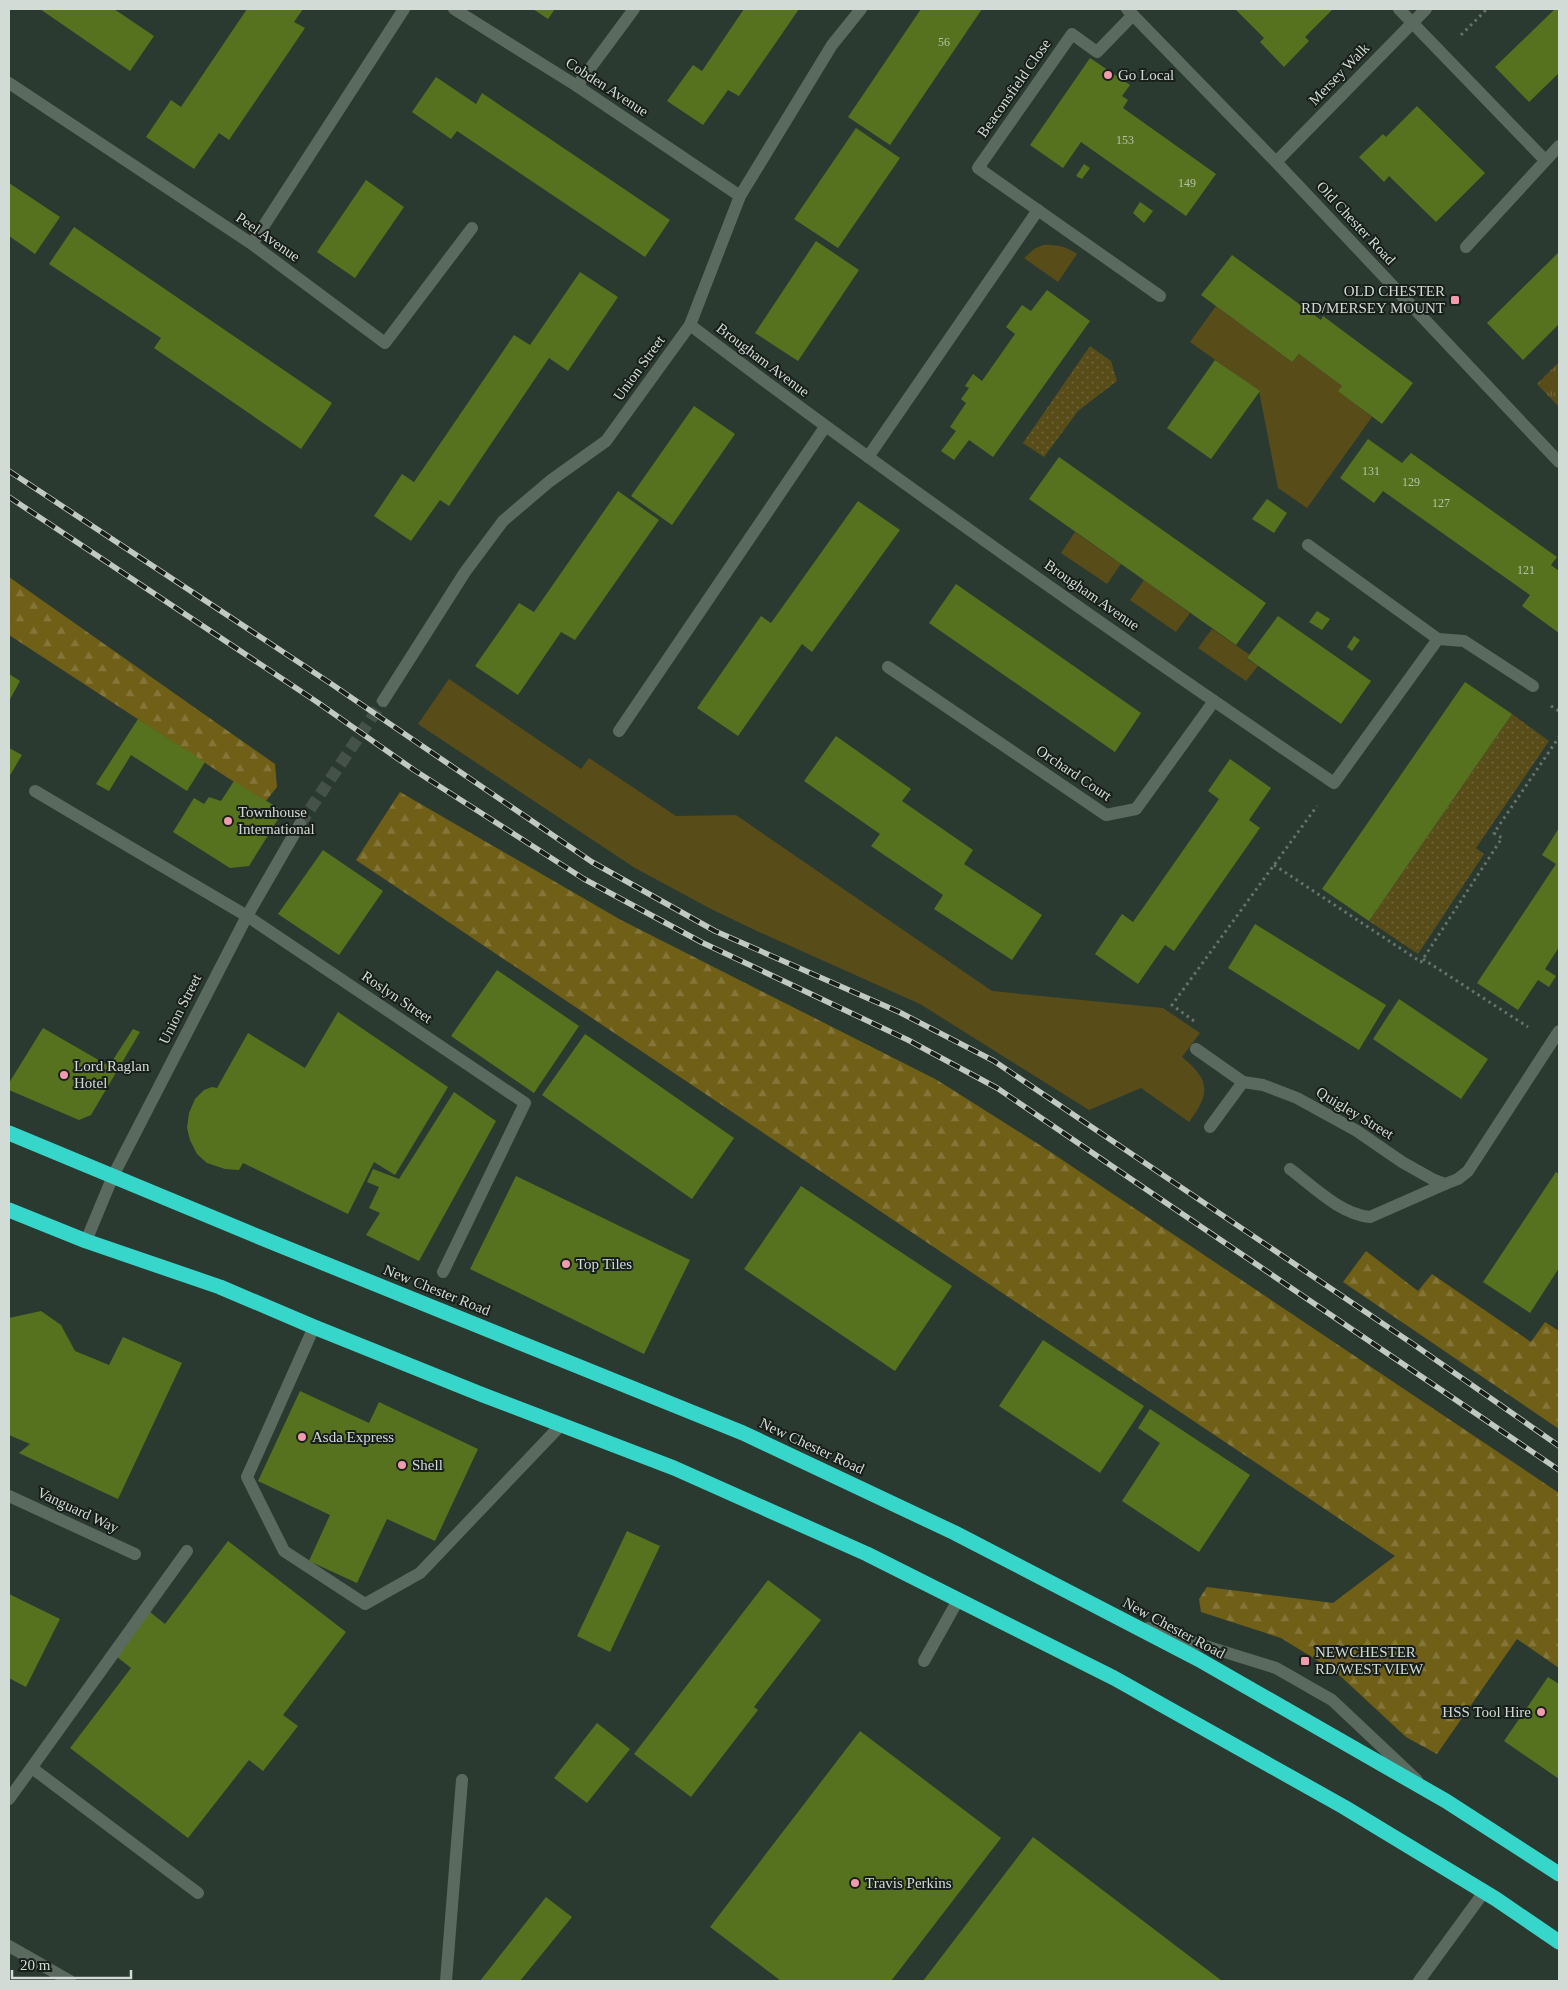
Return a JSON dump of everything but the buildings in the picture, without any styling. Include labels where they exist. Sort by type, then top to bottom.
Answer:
[{"type":"highway","name":"New Chester Road","points":[[9,1133],[278,1245],[743,1432],[955,1533],[1198,1659],[1428,1791],[1559,1874]]},
{"type":"highway","points":[[9,1210],[86,1241],[220,1287],[314,1327],[674,1468],[867,1554],[1122,1683],[1344,1807],[1484,1892],[1559,1942]]},
{"type":"street","points":[[252,244],[404,9]]},
{"type":"street","name":"Cobden Avenue","points":[[454,9],[577,86],[740,196]]},
{"type":"street","points":[[577,86],[634,9]]},
{"type":"street","name":"Union Street","points":[[383,701],[465,572],[503,521],[550,480],[606,441],[690,325],[740,196],[832,45],[861,9]]},
{"type":"street","points":[[1399,9],[1545,160]]},
{"type":"street","name":"Mersey Walk","points":[[1276,162],[1426,9]]},
{"type":"street","name":"Beaconsfield Close","points":[[1130,12],[1097,52],[1072,34],[978,168],[1160,296]]},
{"type":"street","name":"Old Chester Road","points":[[1130,12],[1276,162],[1559,462]]},
{"type":"street","name":"Peel Avenue","points":[[9,83],[252,244],[385,344],[472,228]]},
{"type":"street","points":[[1466,247],[1559,146]]},
{"type":"street","points":[[868,457],[1038,210]]},
{"type":"street","name":"Brougham Avenue","points":[[690,325],[825,427],[1214,701],[1334,783]]},
{"type":"street","points":[[619,731],[825,427]]},
{"type":"street","points":[[1308,546],[1438,639],[1464,640],[1533,686]]},
{"type":"street","points":[[1334,783],[1438,639]]},
{"type":"street","name":"Orchard Court","points":[[888,667],[1106,815],[1136,809],[1214,701]]},
{"type":"street","name":"Roslyn Street","points":[[35,791],[247,916],[525,1103],[444,1272]]},
{"type":"street","name":"Union Street","points":[[86,1241],[113,1176],[247,916],[300,824]]},
{"type":"street","points":[[1290,1169],[1343,1209],[1357,1216],[1370,1217],[1458,1179],[1468,1171],[1559,1031]]},
{"type":"street","name":"Quigley Street","points":[[1196,1049],[1243,1082],[1262,1085],[1297,1098],[1357,1132],[1402,1162],[1445,1184]]},
{"type":"street","points":[[1210,1127],[1243,1082]]},
{"type":"street","points":[[314,1327],[246,1477],[284,1551],[365,1604],[420,1573],[561,1425]]},
{"type":"street","name":"Vanguard Way","points":[[9,1496],[134,1554]]},
{"type":"street","points":[[9,1799],[187,1551]]},
{"type":"street","points":[[924,1661],[958,1600]]},
{"type":"street","points":[[1119,1619],[1276,1668],[1332,1700],[1428,1791]]},
{"type":"street","points":[[32,1768],[198,1893]]},
{"type":"street","points":[[446,1981],[462,1780]]},
{"type":"street","points":[[1419,1981],[1484,1892]]},
{"type":"street","points":[[9,1946],[70,1981]]},
{"type":"path","points":[[1442,53],[1487,9]]},
{"type":"path","points":[[1274,865],[1421,962],[1502,838],[1494,833],[1559,737]]},
{"type":"path","points":[[1196,1049],[1210,1032],[1172,1005],[1334,783]]},
{"type":"path","points":[[1423,959],[1552,1042]]},
{"type":"green space","points":[[1043,245],[1061,246],[1077,254],[1058,282],[1024,258],[1034,249]]},
{"type":"green space","points":[[1216,306],[1292,362],[1299,354],[1342,386],[1339,391],[1372,417],[1307,508],[1278,488],[1259,391],[1190,342]]},
{"type":"green space","points":[[1090,346],[1111,361],[1117,381],[1078,411],[1044,457],[1023,443]]},
{"type":"green space","points":[[1559,362],[1559,407],[1537,384]]},
{"type":"green space","points":[[1075,532],[1121,564],[1107,584],[1061,553]]},
{"type":"green space","points":[[9,577],[275,764],[277,787],[265,802],[9,635]]},
{"type":"green space","points":[[1144,580],[1190,613],[1176,632],[1130,600]]},
{"type":"green space","points":[[1212,629],[1250,655],[1247,659],[1258,666],[1246,681],[1198,648]]},
{"type":"green space","points":[[449,679],[581,769],[589,758],[676,816],[736,815],[992,991],[1163,1008],[1200,1033],[1182,1057],[1198,1073],[1204,1087],[1204,1095],[1196,1112],[1189,1122],[1141,1088],[1089,1110],[920,1004],[759,932],[711,909],[635,868],[418,724]]},
{"type":"green space","points":[[1512,714],[1549,741],[1476,848],[1484,854],[1418,954],[1369,921]]},
{"type":"green space","points":[[400,792],[621,920],[937,1080],[1043,1147],[1559,1493],[1559,1668],[1517,1639],[1437,1754],[1406,1737],[1336,1672],[1281,1638],[1201,1612],[1199,1599],[1207,1587],[1333,1603],[1395,1556],[356,860]]},
{"type":"green space","points":[[1366,1251],[1418,1291],[1432,1274],[1531,1342],[1545,1322],[1559,1331],[1559,1429],[1343,1282]]},
{"type":"tunnel","points":[[300,824],[383,701]]},
{"type":"railway","points":[[9,471],[330,683],[592,862],[715,931],[899,1012],[994,1061],[1413,1344],[1559,1446]]},
{"type":"railway","points":[[9,497],[317,702],[414,770],[584,879],[701,942],[908,1040],[997,1088],[1559,1470]]},
{"type":"place","name":"Go Local","points":[[1108,75]]},
{"type":"place","name":"OLD CHESTER RD/MERSEY MOUNT","points":[[1455,300]]},
{"type":"place","name":"Townhouse International","points":[[228,821]]},
{"type":"place","name":"Lord Raglan Hotel","points":[[64,1075]]},
{"type":"place","name":"Top Tiles","points":[[566,1264]]},
{"type":"place","name":"Asda Express","points":[[302,1437]]},
{"type":"place","name":"Shell","points":[[402,1465]]},
{"type":"place","name":"NEWCHESTER RD/WEST VIEW","points":[[1305,1661]]},
{"type":"place","name":"HSS Tool Hire","points":[[1541,1712]]},
{"type":"place","name":"Travis Perkins","points":[[855,1883]]}]
